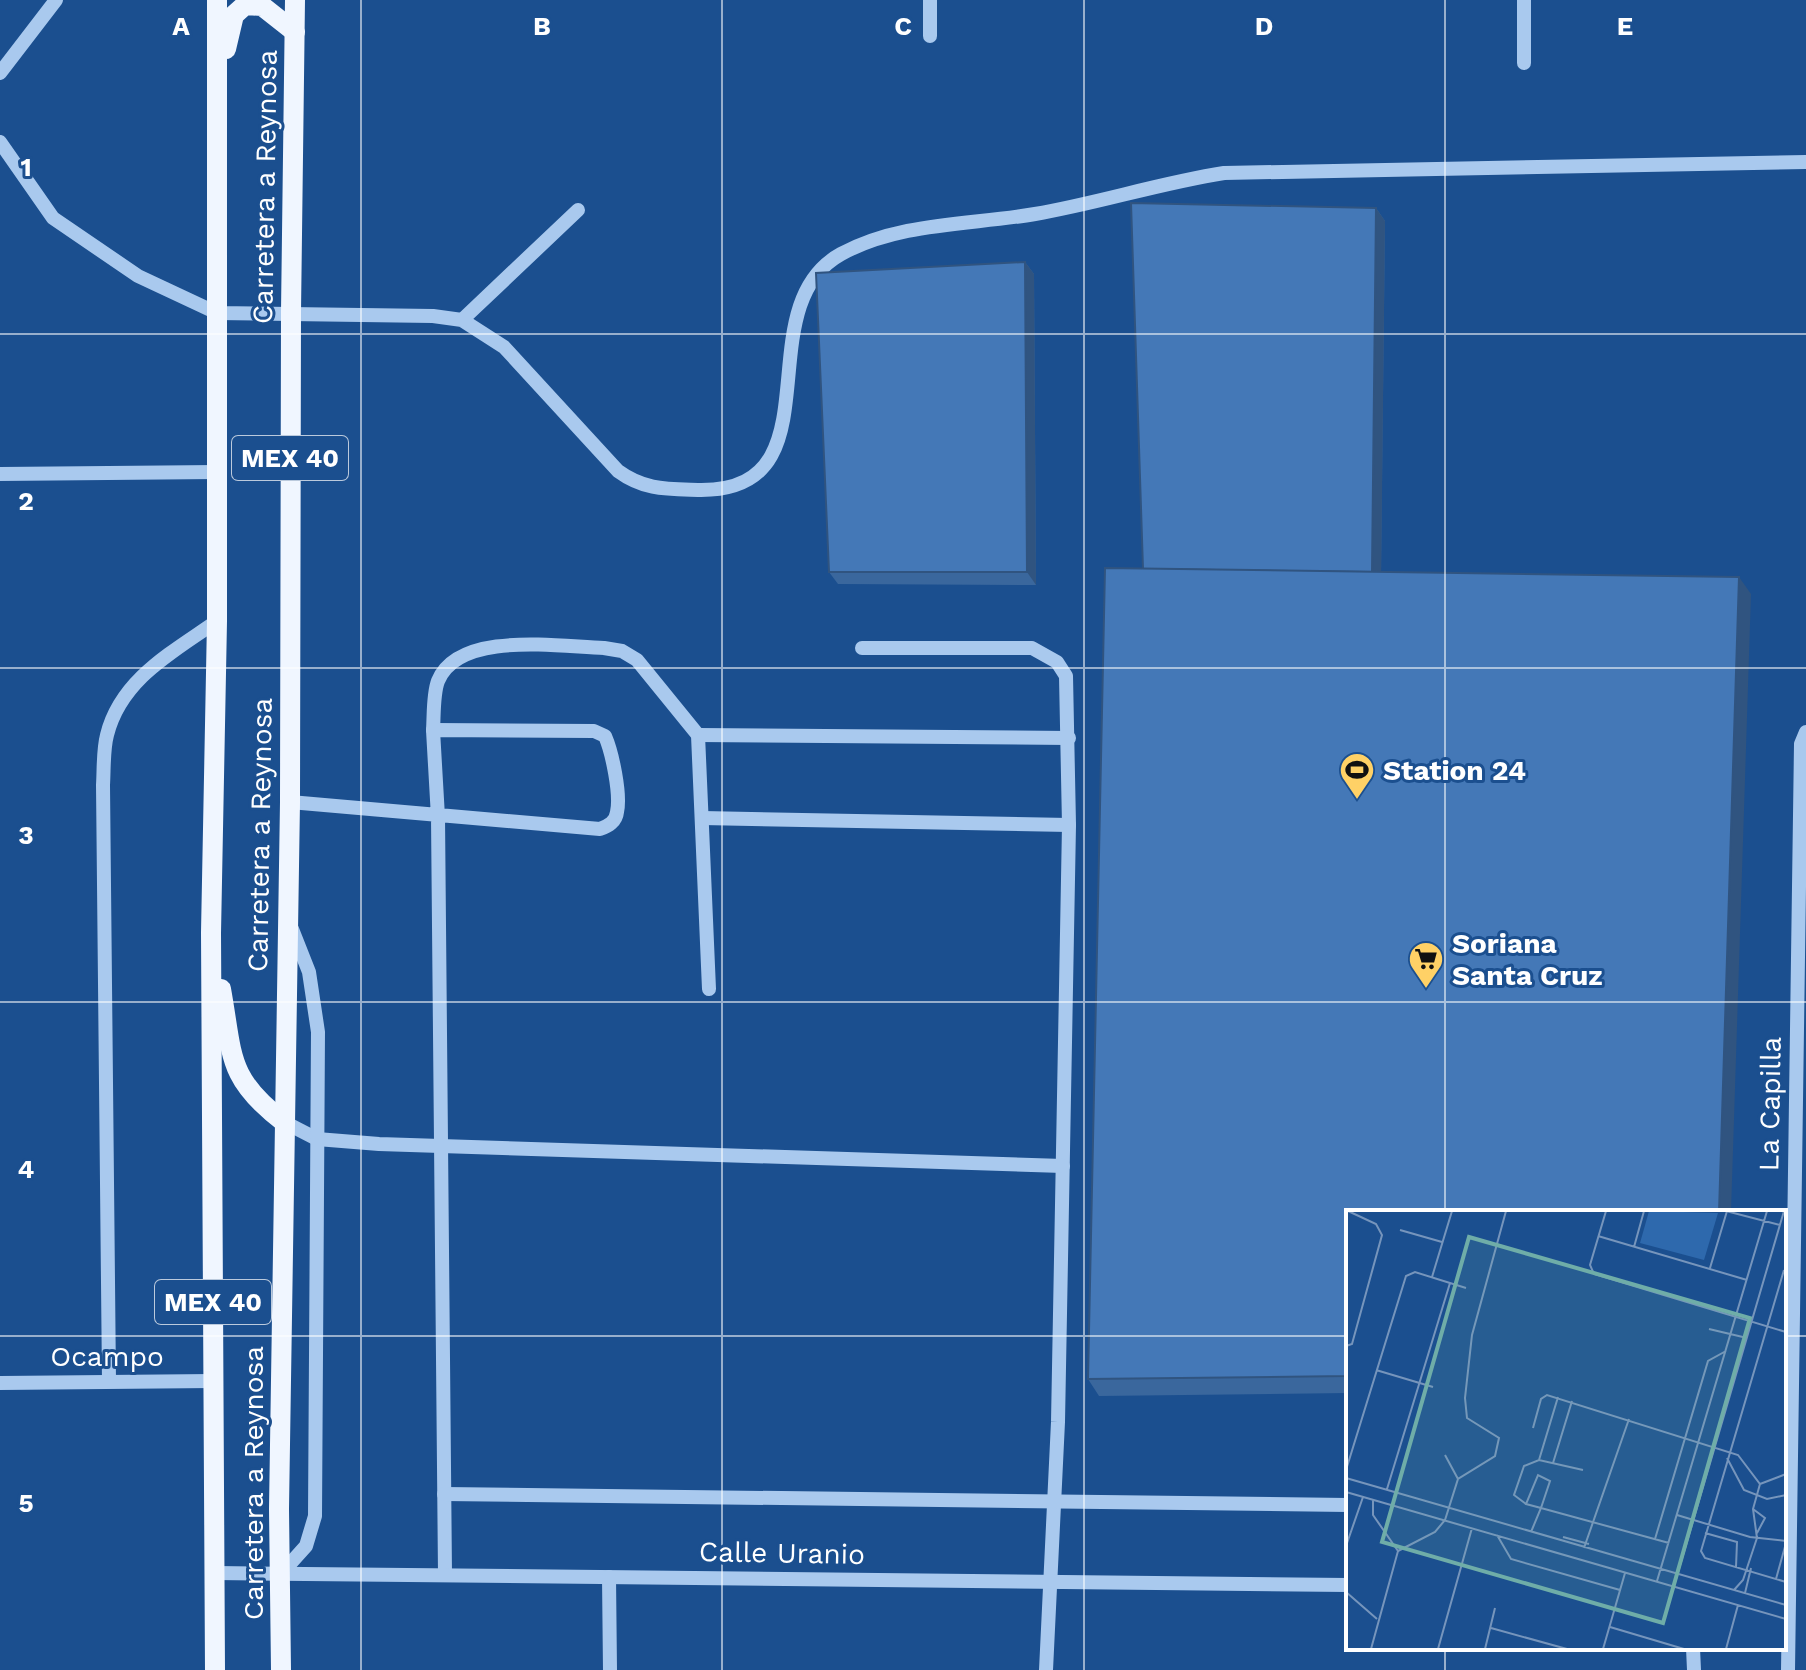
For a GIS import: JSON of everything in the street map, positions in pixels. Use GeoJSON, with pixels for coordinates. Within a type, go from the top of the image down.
{"type":"FeatureCollection","features":[{"type":"Feature","properties":{"kind":"main road","name":"Carretera a Reynosa"},"geometry":{"type":"LineString","coordinates":[[215,1670],[211,933],[217,621],[217,0]]}},
{"type":"Feature","properties":{"kind":"main road","name":"Carretera a Reynosa"},"geometry":{"type":"LineString","coordinates":[[281,1670],[279,1576],[290,802],[295,0]]}},
{"type":"Feature","properties":{"kind":"main road"},"geometry":{"type":"LineString","coordinates":[[218,88],[234,15],[239,9],[253,4],[262,6],[295,32]]}},
{"type":"Feature","properties":{"kind":"main road"},"geometry":{"type":"LineString","coordinates":[[211,933],[235,1065],[248,1092],[284,1122]]}},
{"type":"Feature","properties":{"kind":"street"},"geometry":{"type":"LineString","coordinates":[[0,73],[56,0]]}},
{"type":"Feature","properties":{"kind":"street"},"geometry":{"type":"LineString","coordinates":[[930,0],[930,36]]}},
{"type":"Feature","properties":{"kind":"street"},"geometry":{"type":"LineString","coordinates":[[1524,0],[1524,63]]}},
{"type":"Feature","properties":{"kind":"street"},"geometry":{"type":"LineString","coordinates":[[0,142],[53,218],[138,276],[217,313],[433,316],[462,320],[504,347],[608,461],[635,483],[651,489],[708,490],[754,478],[769,462],[781,438],[794,320],[803,295],[816,275],[839,255],[873,241],[919,229],[1102,202],[1170,183],[1224,173],[1806,162]]}},
{"type":"Feature","properties":{"kind":"street"},"geometry":{"type":"LineString","coordinates":[[462,320],[578,210]]}},
{"type":"Feature","properties":{"kind":"street"},"geometry":{"type":"LineString","coordinates":[[0,474],[216,472]]}},
{"type":"Feature","properties":{"kind":"street"},"geometry":{"type":"LineString","coordinates":[[109,1381],[103,785],[107,736],[118,707],[144,672],[217,621]]}},
{"type":"Feature","properties":{"kind":"street"},"geometry":{"type":"LineString","coordinates":[[445,1575],[438,817],[433,730],[438,681],[452,662],[467,652],[487,646],[622,651],[637,660],[698,735],[709,989]]}},
{"type":"Feature","properties":{"kind":"street"},"geometry":{"type":"LineString","coordinates":[[862,648],[1032,648],[1057,662],[1066,676],[1069,825],[1063,1166],[1056,1501],[1046,1670]]}},
{"type":"Feature","properties":{"kind":"street"},"geometry":{"type":"LineString","coordinates":[[290,802],[600,829],[611,825],[617,813],[611,751],[605,736],[594,731],[433,730]]}},
{"type":"Feature","properties":{"kind":"street","name":"La Capilla"},"geometry":{"type":"LineString","coordinates":[[1788,1670],[1801,744],[1806,732]]}},
{"type":"Feature","properties":{"kind":"street"},"geometry":{"type":"LineString","coordinates":[[698,735],[1069,738]]}},
{"type":"Feature","properties":{"kind":"street"},"geometry":{"type":"LineString","coordinates":[[702,818],[1069,825]]}},
{"type":"Feature","properties":{"kind":"street"},"geometry":{"type":"LineString","coordinates":[[279,1576],[306,1546],[315,1516],[315,1001],[309,972],[287,917]]}},
{"type":"Feature","properties":{"kind":"street"},"geometry":{"type":"LineString","coordinates":[[284,1122],[317,1139],[1063,1166]]}},
{"type":"Feature","properties":{"kind":"street","name":"Ocampo"},"geometry":{"type":"LineString","coordinates":[[0,1383],[213,1381]]}},
{"type":"Feature","properties":{"kind":"street"},"geometry":{"type":"LineString","coordinates":[[444,1494],[1346,1505]]}},
{"type":"Feature","properties":{"kind":"street","name":"Calle Uranio"},"geometry":{"type":"LineString","coordinates":[[216,1573],[1346,1585]]}},
{"type":"Feature","properties":{"kind":"street"},"geometry":{"type":"LineString","coordinates":[[609,1577],[610,1670]]}},
{"type":"Feature","properties":{"kind":"street"},"geometry":{"type":"LineString","coordinates":[[1787,1590],[1806,1590]]}},
{"type":"Feature","properties":{"kind":"street"},"geometry":{"type":"LineString","coordinates":[[1693,1650],[1694,1670]]}},
{"type":"Feature","properties":{"kind":"building"},"geometry":{"type":"Polygon","coordinates":[[[1131,203],[1376,208],[1372,572],[1143,569],[1131,203]]]}},
{"type":"Feature","properties":{"kind":"building"},"geometry":{"type":"Polygon","coordinates":[[[1025,262],[1027,572],[829,572],[816,273],[1025,262]]]}},
{"type":"Feature","properties":{"kind":"building"},"geometry":{"type":"Polygon","coordinates":[[[1105,568],[1739,577],[1719,1210],[1346,1210],[1346,1376],[1088,1379],[1105,568]]]}},
{"type":"Feature","properties":{"kind":"place","name":"Station 24"},"geometry":{"type":"Point","coordinates":[1357,801]}},
{"type":"Feature","properties":{"kind":"place","name":"Soriana Santa Cruz"},"geometry":{"type":"Point","coordinates":[1426,990]}}]}
